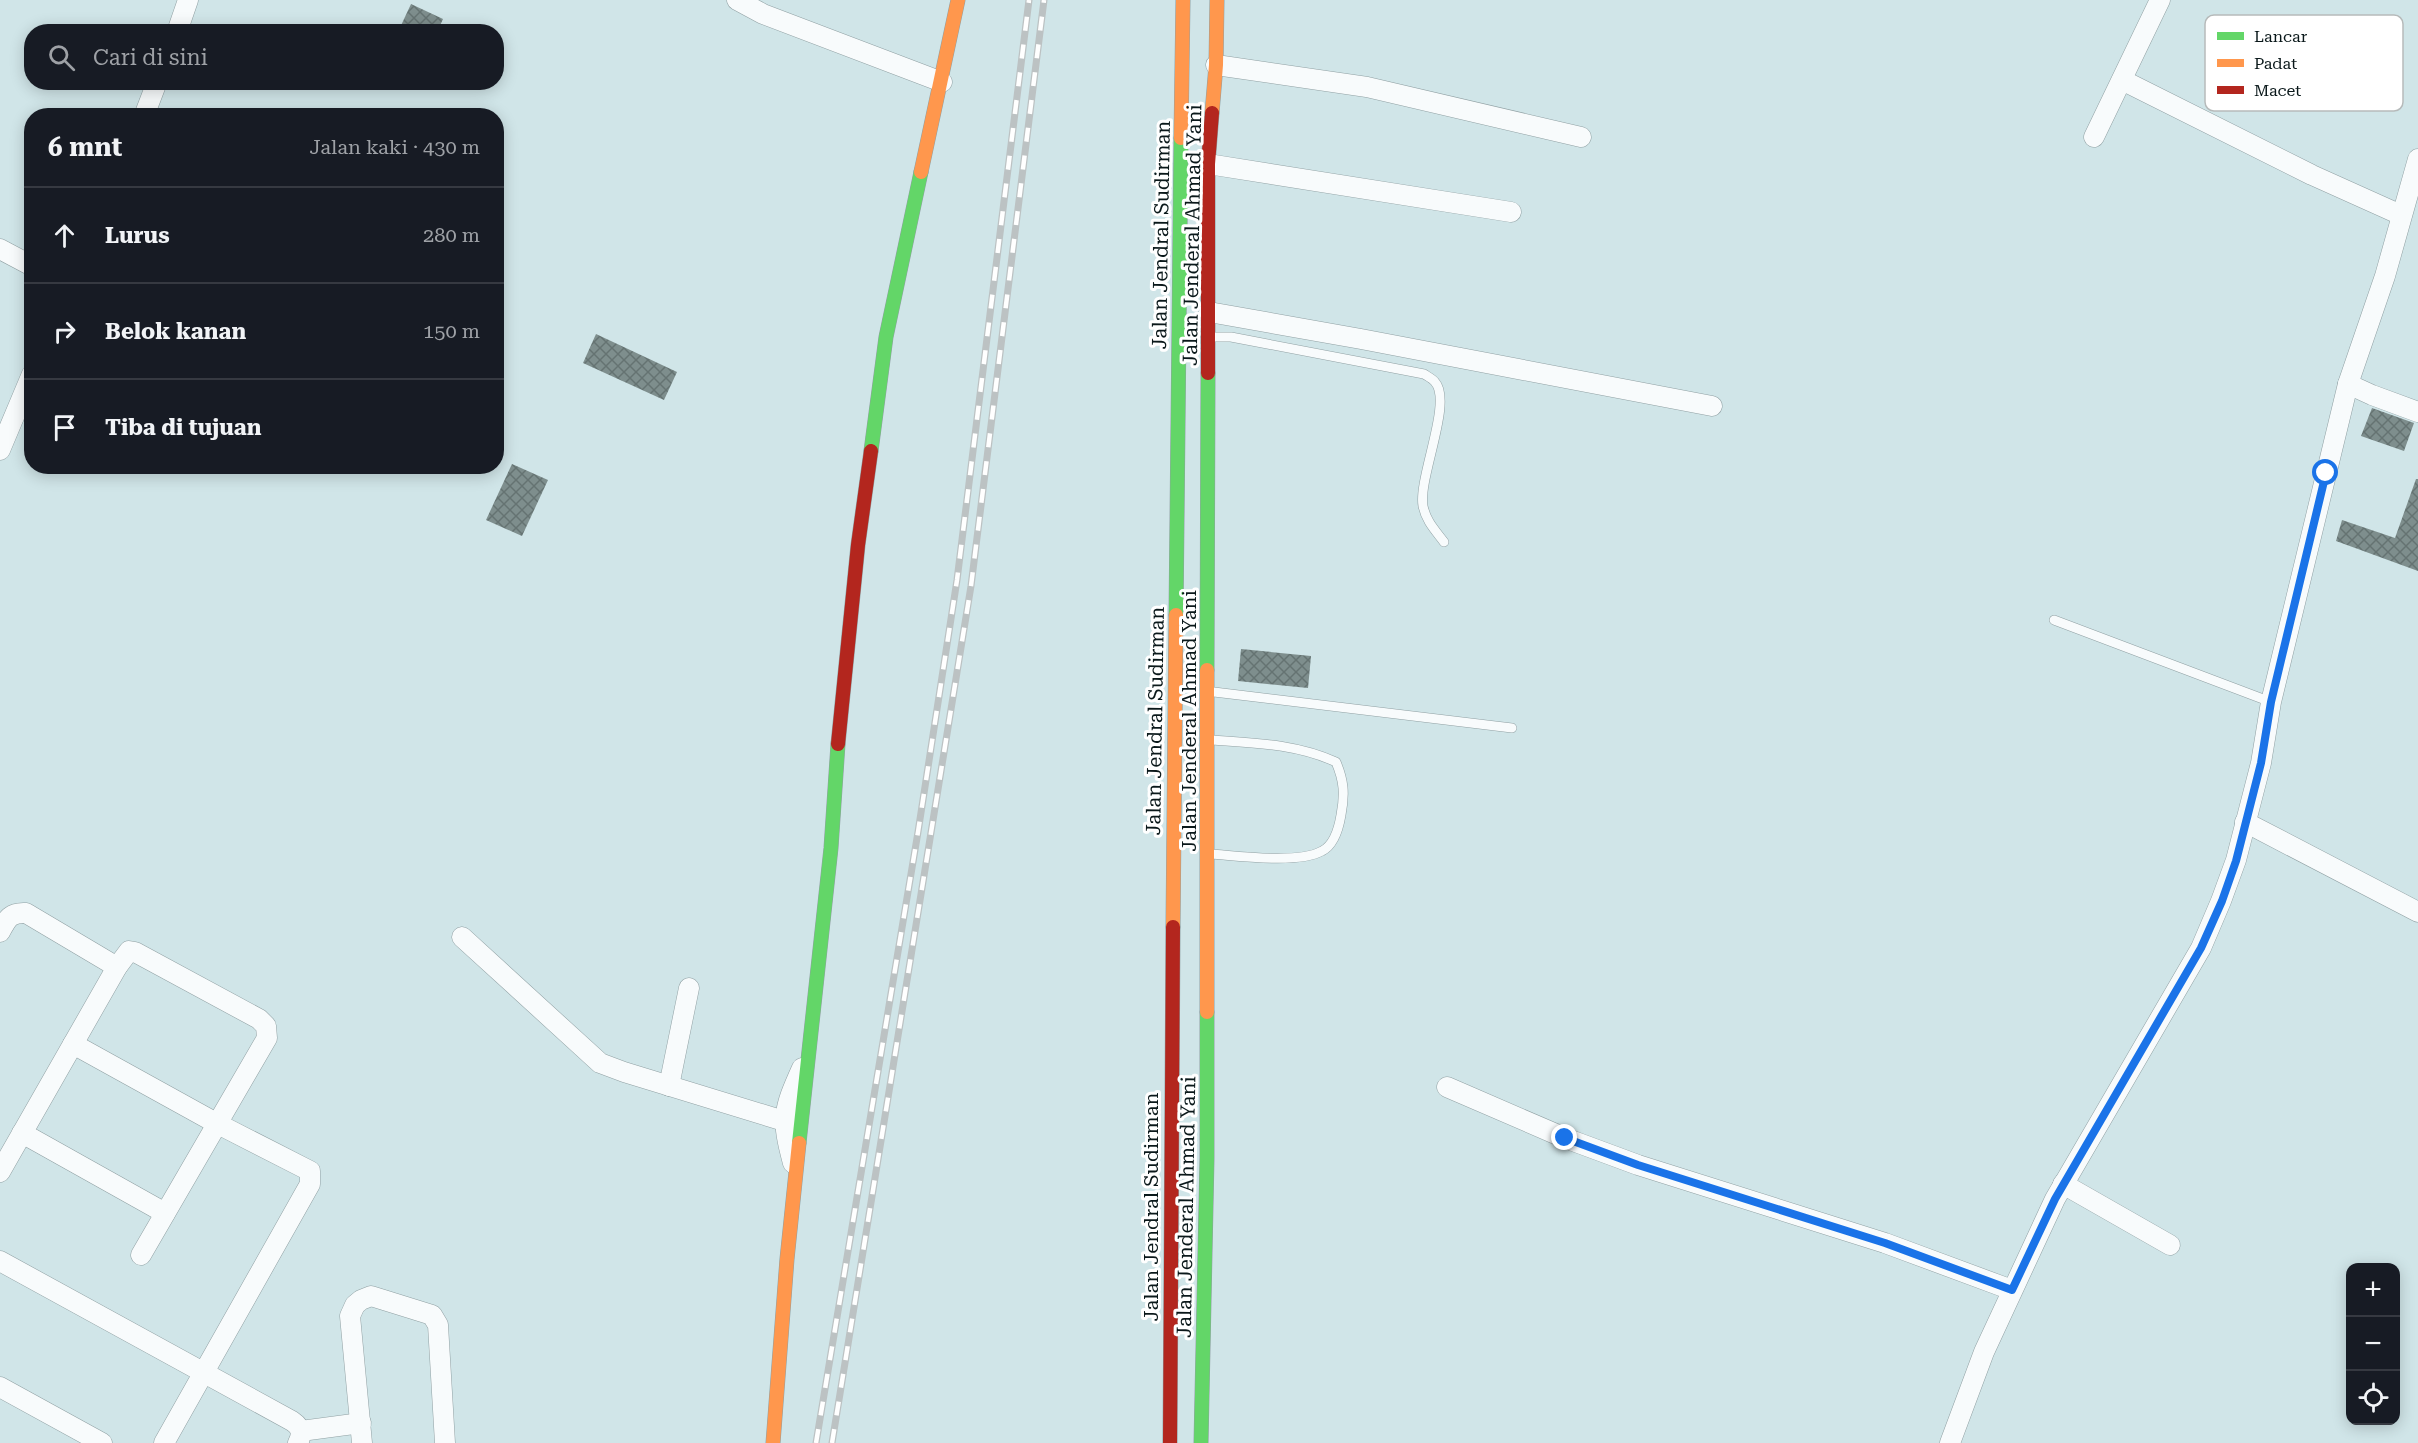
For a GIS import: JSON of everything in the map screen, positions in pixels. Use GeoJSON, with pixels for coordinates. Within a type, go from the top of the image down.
{"type":"FeatureCollection","features":[{"type":"Feature","properties":{"kind":"main road"},"geometry":{"type":"LineString","coordinates":[[773,1443],[781,1324],[818,950],[831,848],[839,735],[858,545],[884,349],[958,0]]}},
{"type":"Feature","properties":{"kind":"main road","name":"Jalan Jendral Sudirman"},"geometry":{"type":"LineString","coordinates":[[1170,1443],[1180,737],[1183,0]]}},
{"type":"Feature","properties":{"kind":"main road","name":"Jalan Jenderal Ahmad Yani"},"geometry":{"type":"LineString","coordinates":[[1201,1443],[1207,1158],[1203,739],[1209,691],[1208,164],[1216,65],[1216,0]]}},
{"type":"Feature","properties":{"kind":"street"},"geometry":{"type":"LineString","coordinates":[[180,24],[188,0]]}},
{"type":"Feature","properties":{"kind":"street"},"geometry":{"type":"LineString","coordinates":[[737,0],[763,14],[942,82]]}},
{"type":"Feature","properties":{"kind":"street"},"geometry":{"type":"LineString","coordinates":[[2094,137],[2160,0]]}},
{"type":"Feature","properties":{"kind":"street"},"geometry":{"type":"LineString","coordinates":[[1216,65],[1367,87],[1581,137]]}},
{"type":"Feature","properties":{"kind":"street"},"geometry":{"type":"LineString","coordinates":[[2122,80],[2312,175],[2401,215]]}},
{"type":"Feature","properties":{"kind":"street"},"geometry":{"type":"LineString","coordinates":[[147,108],[154,90]]}},
{"type":"Feature","properties":{"kind":"street"},"geometry":{"type":"LineString","coordinates":[[1950,1443],[1984,1352],[2063,1184],[2201,948],[2222,901],[2236,861],[2261,763],[2271,702],[2348,384],[2385,276],[2418,159]]}},
{"type":"Feature","properties":{"kind":"street"},"geometry":{"type":"LineString","coordinates":[[1208,164],[1511,212]]}},
{"type":"Feature","properties":{"kind":"street"},"geometry":{"type":"LineString","coordinates":[[0,249],[24,262]]}},
{"type":"Feature","properties":{"kind":"street"},"geometry":{"type":"LineString","coordinates":[[1209,312],[1712,406]]}},
{"type":"Feature","properties":{"kind":"street"},"geometry":{"type":"LineString","coordinates":[[2348,384],[2418,412]]}},
{"type":"Feature","properties":{"kind":"street"},"geometry":{"type":"LineString","coordinates":[[0,449],[24,393]]}},
{"type":"Feature","properties":{"kind":"street"},"geometry":{"type":"LineString","coordinates":[[2245,822],[2418,912]]}},
{"type":"Feature","properties":{"kind":"street"},"geometry":{"type":"LineString","coordinates":[[0,932],[9,916],[17,912],[26,913],[117,967]]}},
{"type":"Feature","properties":{"kind":"street"},"geometry":{"type":"LineString","coordinates":[[462,937],[593,1059],[624,1072],[784,1122]]}},
{"type":"Feature","properties":{"kind":"street"},"geometry":{"type":"LineString","coordinates":[[0,1172],[124,955],[129,951],[135,952],[259,1019],[266,1026],[267,1038],[141,1255]]}},
{"type":"Feature","properties":{"kind":"street"},"geometry":{"type":"LineString","coordinates":[[669,1086],[689,988]]}},
{"type":"Feature","properties":{"kind":"street"},"geometry":{"type":"LineString","coordinates":[[73,1044],[216,1123],[310,1171],[312,1177],[164,1443]]}},
{"type":"Feature","properties":{"kind":"street"},"geometry":{"type":"LineString","coordinates":[[796,1175],[784,1122],[785,1108],[809,1052]]}},
{"type":"Feature","properties":{"kind":"street"},"geometry":{"type":"LineString","coordinates":[[1447,1088],[1565,1138],[1630,1162],[1885,1243],[2012,1290]]}},
{"type":"Feature","properties":{"kind":"street"},"geometry":{"type":"LineString","coordinates":[[22,1133],[165,1213]]}},
{"type":"Feature","properties":{"kind":"street"},"geometry":{"type":"LineString","coordinates":[[2063,1184],[2169,1245]]}},
{"type":"Feature","properties":{"kind":"street"},"geometry":{"type":"LineString","coordinates":[[0,1261],[292,1421],[298,1425],[299,1437],[361,1423]]}},
{"type":"Feature","properties":{"kind":"street"},"geometry":{"type":"LineString","coordinates":[[362,1443],[350,1316],[355,1305],[371,1296],[432,1315],[438,1324],[445,1443]]}},
{"type":"Feature","properties":{"kind":"street"},"geometry":{"type":"LineString","coordinates":[[0,1387],[102,1443]]}},
{"type":"Feature","properties":{"kind":"lane"},"geometry":{"type":"LineString","coordinates":[[1209,337],[1231,338],[1424,374],[1436,383],[1440,396],[1438,414],[1423,488],[1422,504],[1427,520],[1444,542]]}},
{"type":"Feature","properties":{"kind":"lane"},"geometry":{"type":"LineString","coordinates":[[2054,620],[2271,702]]}},
{"type":"Feature","properties":{"kind":"lane"},"geometry":{"type":"LineString","coordinates":[[1209,691],[1512,728]]}},
{"type":"Feature","properties":{"kind":"lane"},"geometry":{"type":"LineString","coordinates":[[1203,739],[1272,744],[1314,752],[1336,762],[1344,780],[1338,830],[1324,851],[1300,857],[1204,853]]}},
{"type":"Feature","properties":{"kind":"building"},"geometry":{"type":"Polygon","coordinates":[[[411,4],[443,19],[441,24],[402,24],[411,4]]]}},
{"type":"Feature","properties":{"kind":"building"},"geometry":{"type":"Polygon","coordinates":[[[596,334],[677,372],[664,400],[583,363],[596,334]]]}},
{"type":"Feature","properties":{"kind":"building"},"geometry":{"type":"Polygon","coordinates":[[[2372,408],[2414,423],[2404,451],[2361,436],[2372,408]]]}},
{"type":"Feature","properties":{"kind":"building"},"geometry":{"type":"Polygon","coordinates":[[[512,464],[548,480],[522,536],[486,520],[512,464]]]}},
{"type":"Feature","properties":{"kind":"building"},"geometry":{"type":"Polygon","coordinates":[[[2416,479],[2418,479],[2418,571],[2336,541],[2342,520],[2395,538],[2416,479]]]}},
{"type":"Feature","properties":{"kind":"building"},"geometry":{"type":"Polygon","coordinates":[[[1241,649],[1311,656],[1308,688],[1238,681],[1241,649]]]}},
{"type":"Feature","properties":{"kind":"railway"},"geometry":{"type":"LineString","coordinates":[[816,1443],[918,832],[957,580],[1029,0]]}},
{"type":"Feature","properties":{"kind":"railway"},"geometry":{"type":"LineString","coordinates":[[832,1443],[971,586],[1044,0]]}},
{"type":"Feature","properties":{"kind":"traffic: fast"},"geometry":{"type":"LineString","coordinates":[[1176,615],[1181,138]]}},
{"type":"Feature","properties":{"kind":"traffic: fast"},"geometry":{"type":"LineString","coordinates":[[871,451],[886,337],[921,172]]}},
{"type":"Feature","properties":{"kind":"traffic: fast"},"geometry":{"type":"LineString","coordinates":[[1207,670],[1208,373]]}},
{"type":"Feature","properties":{"kind":"traffic: fast"},"geometry":{"type":"LineString","coordinates":[[799,1143],[831,848],[838,744]]}},
{"type":"Feature","properties":{"kind":"traffic: fast"},"geometry":{"type":"LineString","coordinates":[[1201,1443],[1207,1158],[1207,1012]]}},
{"type":"Feature","properties":{"kind":"traffic: slow"},"geometry":{"type":"LineString","coordinates":[[921,172],[958,0]]}},
{"type":"Feature","properties":{"kind":"traffic: slow"},"geometry":{"type":"LineString","coordinates":[[1181,138],[1183,0]]}},
{"type":"Feature","properties":{"kind":"traffic: slow"},"geometry":{"type":"LineString","coordinates":[[1212,113],[1216,65],[1217,0]]}},
{"type":"Feature","properties":{"kind":"traffic: slow"},"geometry":{"type":"LineString","coordinates":[[1173,927],[1176,615]]}},
{"type":"Feature","properties":{"kind":"traffic: slow"},"geometry":{"type":"LineString","coordinates":[[1207,670],[1207,1012]]}},
{"type":"Feature","properties":{"kind":"traffic: slow"},"geometry":{"type":"LineString","coordinates":[[773,1443],[787,1259],[799,1143]]}},
{"type":"Feature","properties":{"kind":"traffic: jam"},"geometry":{"type":"LineString","coordinates":[[1208,373],[1208,164],[1212,113]]}},
{"type":"Feature","properties":{"kind":"traffic: jam"},"geometry":{"type":"LineString","coordinates":[[838,744],[858,545],[871,451]]}},
{"type":"Feature","properties":{"kind":"traffic: jam"},"geometry":{"type":"LineString","coordinates":[[1170,1443],[1173,927]]}},
{"type":"Feature","properties":{"kind":"route"},"geometry":{"type":"LineString","coordinates":[[1565,1138],[1638,1165],[1885,1243],[2012,1290],[2055,1199],[2201,948],[2222,901],[2236,861],[2261,763],[2271,702],[2326,473]]}}]}
